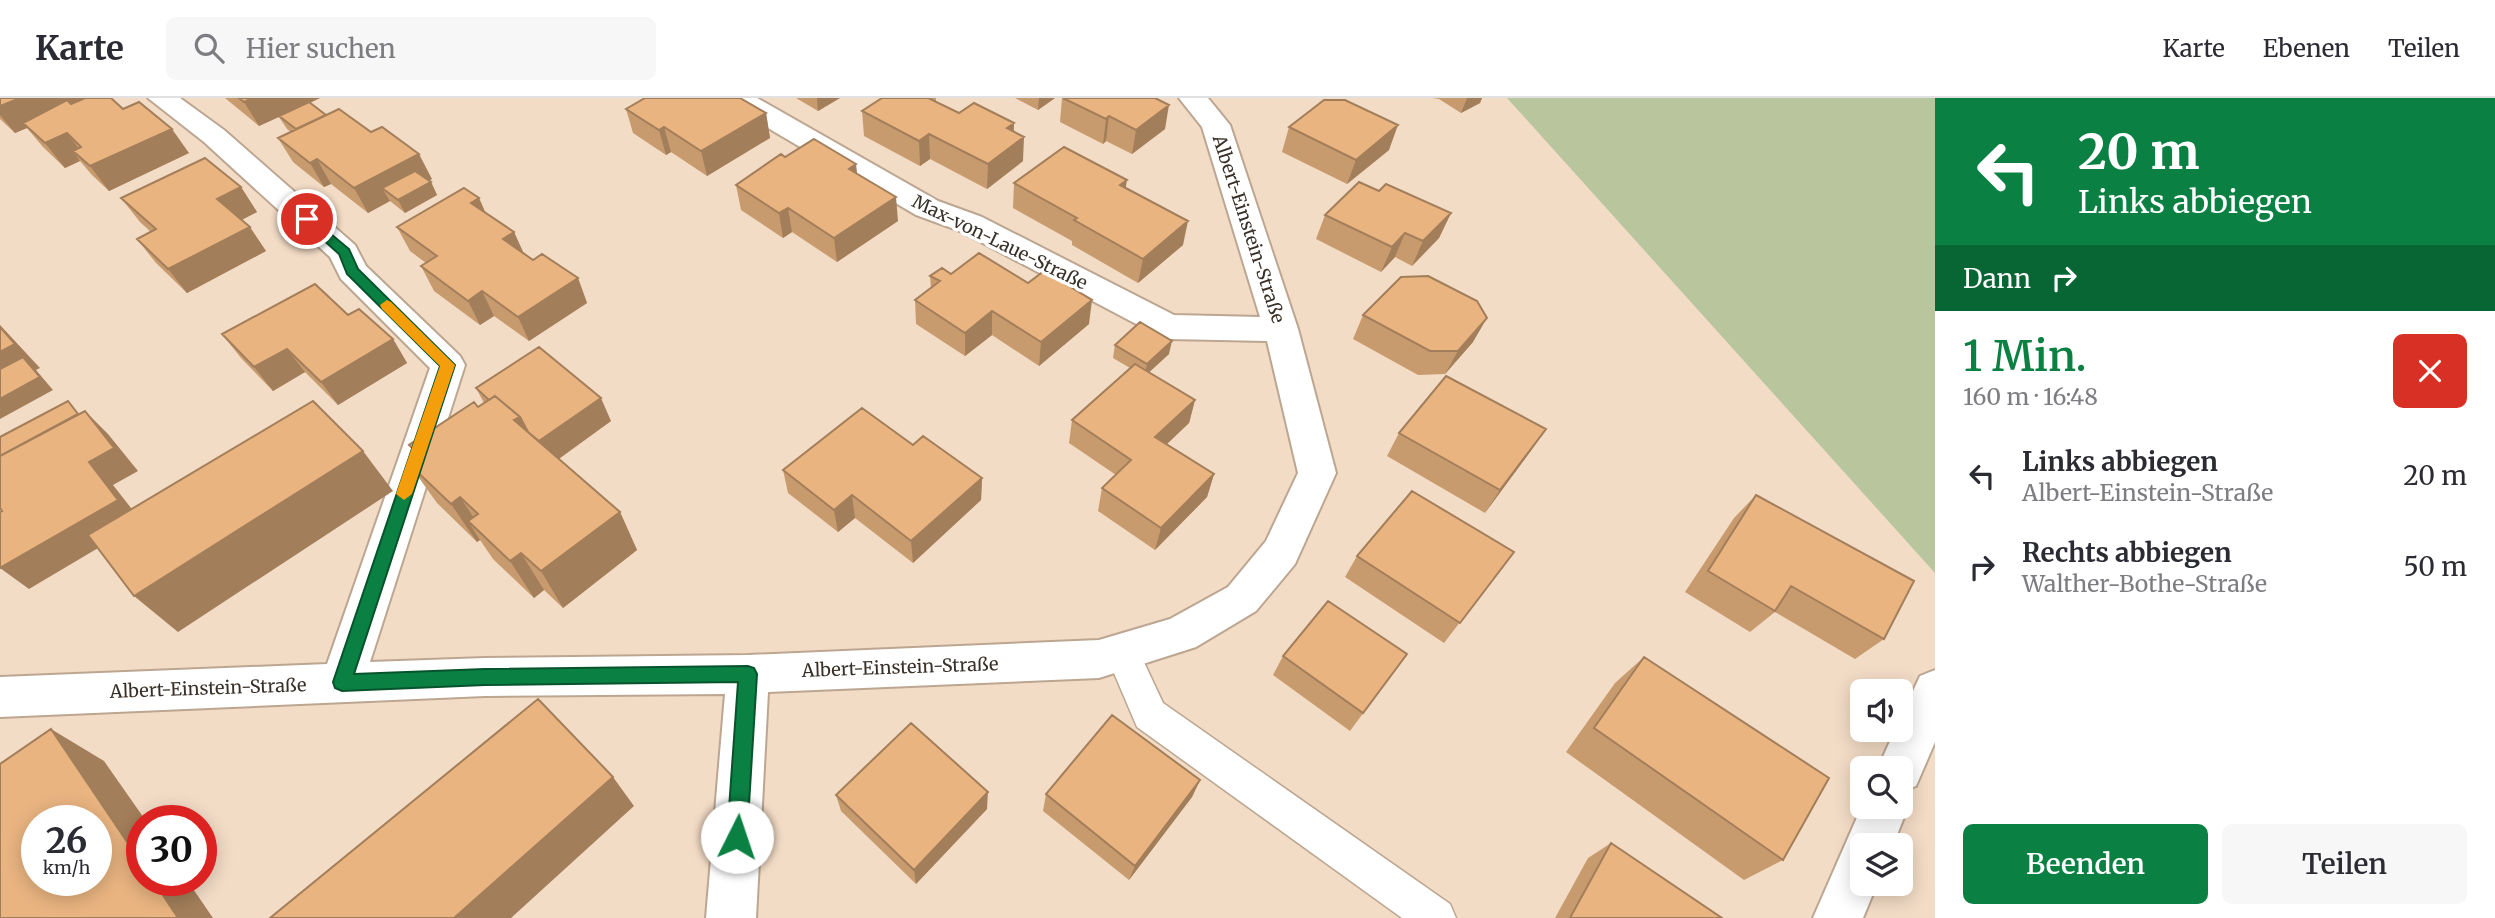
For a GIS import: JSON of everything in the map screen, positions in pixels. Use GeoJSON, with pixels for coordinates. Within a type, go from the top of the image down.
{"type":"FeatureCollection","features":[{"type":"Feature","properties":{"kind":"street"},"geometry":{"type":"LineString","coordinates":[[162,98],[214,136],[344,252],[352,271],[448,365],[342,682]]}},
{"type":"Feature","properties":{"kind":"street","name":"Max-von-Laue-Straße"},"geometry":{"type":"LineString","coordinates":[[737,98],[927,208],[971,225],[1169,327],[1281,328]]}},
{"type":"Feature","properties":{"kind":"street","name":"Albert-Einstein-Straße"},"geometry":{"type":"LineString","coordinates":[[0,696],[485,677],[748,674],[1098,659],[1181,634],[1242,599],[1281,552],[1317,474],[1281,328],[1216,125],[1193,98]]}},
{"type":"Feature","properties":{"kind":"street"},"geometry":{"type":"LineString","coordinates":[[731,918],[748,674]]}},
{"type":"Feature","properties":{"kind":"street"},"geometry":{"type":"LineString","coordinates":[[1906,756],[1935,690]]}},
{"type":"Feature","properties":{"kind":"street"},"geometry":{"type":"LineString","coordinates":[[1838,918],[1850,890]]}},
{"type":"Feature","properties":{"kind":"lane"},"geometry":{"type":"LineString","coordinates":[[1122,652],[1150,715],[1436,918]]}},
{"type":"Feature","properties":{"kind":"green space"},"geometry":{"type":"Polygon","coordinates":[[[1507,98],[1935,98],[1935,573],[1507,98]]]}},
{"type":"Feature","properties":{"kind":"building"},"geometry":{"type":"Polygon","coordinates":[[[0,98],[20,98],[0,106],[0,98]]]}},
{"type":"Feature","properties":{"kind":"building"},"geometry":{"type":"Polygon","coordinates":[[[85,98],[111,98],[123,109],[139,102],[172,129],[90,166],[73,151],[81,147],[67,133],[45,143],[23,123],[67,100],[71,104],[85,98]]]}},
{"type":"Feature","properties":{"kind":"building"},"geometry":{"type":"Polygon","coordinates":[[[645,98],[740,98],[766,113],[701,151],[664,127],[659,130],[626,109],[645,98]]]}},
{"type":"Feature","properties":{"kind":"building"},"geometry":{"type":"Polygon","coordinates":[[[882,98],[931,98],[959,113],[974,103],[1014,123],[1007,128],[1024,137],[988,164],[929,134],[919,141],[862,111],[882,98]]]}},
{"type":"Feature","properties":{"kind":"building"},"geometry":{"type":"Polygon","coordinates":[[[1063,98],[1155,98],[1169,105],[1136,130],[1063,98]]]}},
{"type":"Feature","properties":{"kind":"building"},"geometry":{"type":"Polygon","coordinates":[[[1324,100],[1345,100],[1398,125],[1356,160],[1289,127],[1324,100]]]}},
{"type":"Feature","properties":{"kind":"building"},"geometry":{"type":"Polygon","coordinates":[[[309,102],[326,115],[296,129],[279,116],[309,102]]]}},
{"type":"Feature","properties":{"kind":"building"},"geometry":{"type":"Polygon","coordinates":[[[339,109],[371,132],[382,127],[419,154],[354,188],[317,159],[310,163],[278,138],[339,109]]]}},
{"type":"Feature","properties":{"kind":"building"},"geometry":{"type":"Polygon","coordinates":[[[814,139],[856,164],[849,169],[896,197],[834,238],[788,208],[779,213],[736,185],[781,154],[785,157],[814,139]]]}},
{"type":"Feature","properties":{"kind":"building"},"geometry":{"type":"Polygon","coordinates":[[[1064,147],[1127,180],[1120,185],[1188,221],[1143,259],[1014,183],[1064,147]]]}},
{"type":"Feature","properties":{"kind":"building"},"geometry":{"type":"Polygon","coordinates":[[[205,158],[241,187],[217,199],[250,227],[168,269],[137,239],[156,229],[121,198],[205,158]]]}},
{"type":"Feature","properties":{"kind":"building"},"geometry":{"type":"Polygon","coordinates":[[[415,171],[431,182],[398,200],[382,188],[415,171]]]}},
{"type":"Feature","properties":{"kind":"building"},"geometry":{"type":"Polygon","coordinates":[[[1359,182],[1379,191],[1386,184],[1451,213],[1423,241],[1405,233],[1392,247],[1325,215],[1359,182]]]}},
{"type":"Feature","properties":{"kind":"building"},"geometry":{"type":"Polygon","coordinates":[[[464,188],[479,198],[471,203],[514,232],[503,239],[533,260],[542,254],[578,278],[518,317],[482,291],[468,301],[421,266],[437,256],[397,227],[464,188]]]}},
{"type":"Feature","properties":{"kind":"building"},"geometry":{"type":"Polygon","coordinates":[[[979,253],[1028,283],[1044,271],[1092,300],[1041,342],[992,311],[965,333],[915,300],[940,281],[930,276],[942,268],[951,274],[979,253]]]}},
{"type":"Feature","properties":{"kind":"building"},"geometry":{"type":"Polygon","coordinates":[[[1428,276],[1477,301],[1487,318],[1458,351],[1430,351],[1363,315],[1401,277],[1428,276]]]}},
{"type":"Feature","properties":{"kind":"building"},"geometry":{"type":"Polygon","coordinates":[[[315,284],[348,315],[359,309],[393,339],[321,382],[287,349],[254,367],[222,334],[315,284]]]}},
{"type":"Feature","properties":{"kind":"building"},"geometry":{"type":"Polygon","coordinates":[[[1140,322],[1172,341],[1147,364],[1115,345],[1140,322]]]}},
{"type":"Feature","properties":{"kind":"building"},"geometry":{"type":"Polygon","coordinates":[[[0,327],[15,344],[0,352],[0,327]]]}},
{"type":"Feature","properties":{"kind":"building"},"geometry":{"type":"Polygon","coordinates":[[[539,347],[601,398],[539,441],[528,432],[520,417],[495,396],[489,400],[476,388],[539,347]]]}},
{"type":"Feature","properties":{"kind":"building"},"geometry":{"type":"Polygon","coordinates":[[[23,357],[40,377],[0,399],[0,369],[23,357]]]}},
{"type":"Feature","properties":{"kind":"building"},"geometry":{"type":"Polygon","coordinates":[[[1135,364],[1195,400],[1155,437],[1214,474],[1161,528],[1102,488],[1131,460],[1072,420],[1135,364]]]}},
{"type":"Feature","properties":{"kind":"building"},"geometry":{"type":"Polygon","coordinates":[[[1446,376],[1546,429],[1500,490],[1399,433],[1446,376]]]}},
{"type":"Feature","properties":{"kind":"building"},"geometry":{"type":"Polygon","coordinates":[[[495,396],[520,417],[514,420],[620,512],[541,571],[521,553],[510,561],[468,521],[478,514],[460,497],[451,504],[409,464],[421,456],[409,445],[474,402],[478,407],[495,396]]]}},
{"type":"Feature","properties":{"kind":"building"},"geometry":{"type":"Polygon","coordinates":[[[68,401],[78,414],[0,456],[0,437],[68,401]]]}},
{"type":"Feature","properties":{"kind":"building"},"geometry":{"type":"Polygon","coordinates":[[[313,401],[363,451],[134,596],[88,535],[313,401]]]}},
{"type":"Feature","properties":{"kind":"building"},"geometry":{"type":"Polygon","coordinates":[[[862,408],[913,445],[923,436],[982,478],[911,541],[852,495],[834,510],[783,470],[862,408]]]}},
{"type":"Feature","properties":{"kind":"building"},"geometry":{"type":"Polygon","coordinates":[[[85,411],[114,448],[89,462],[118,500],[0,568],[0,456],[85,411]]]}},
{"type":"Feature","properties":{"kind":"building"},"geometry":{"type":"Polygon","coordinates":[[[1412,491],[1514,552],[1460,623],[1357,556],[1412,491]]]}},
{"type":"Feature","properties":{"kind":"building"},"geometry":{"type":"Polygon","coordinates":[[[1756,495],[1914,581],[1884,639],[1791,586],[1775,611],[1708,571],[1756,495]]]}},
{"type":"Feature","properties":{"kind":"building"},"geometry":{"type":"Polygon","coordinates":[[[1328,601],[1407,654],[1363,713],[1283,656],[1328,601]]]}},
{"type":"Feature","properties":{"kind":"building"},"geometry":{"type":"Polygon","coordinates":[[[1644,657],[1829,778],[1783,860],[1594,728],[1644,657]]]}},
{"type":"Feature","properties":{"kind":"building"},"geometry":{"type":"Polygon","coordinates":[[[538,699],[613,777],[454,918],[270,918],[538,699]]]}},
{"type":"Feature","properties":{"kind":"building"},"geometry":{"type":"Polygon","coordinates":[[[1112,715],[1200,780],[1135,866],[1046,794],[1112,715]]]}},
{"type":"Feature","properties":{"kind":"building"},"geometry":{"type":"Polygon","coordinates":[[[911,723],[988,792],[914,870],[836,795],[911,723]]]}},
{"type":"Feature","properties":{"kind":"building"},"geometry":{"type":"Polygon","coordinates":[[[51,729],[102,805],[21,805],[21,896],[112,896],[112,819],[126,840],[126,896],[164,896],[178,918],[0,918],[0,764],[51,729]]]}},
{"type":"Feature","properties":{"kind":"building"},"geometry":{"type":"Polygon","coordinates":[[[1611,843],[1722,918],[1570,918],[1611,843]]]}},
{"type":"Feature","properties":{"kind":"slow traffic"},"geometry":{"type":"LineString","coordinates":[[387,305],[448,365],[404,494]]}},
{"type":"Feature","properties":{"kind":"route"},"geometry":{"type":"LineString","coordinates":[[307,219],[344,252],[352,271],[448,365],[342,682],[485,677],[748,674],[737,837]]}}]}
